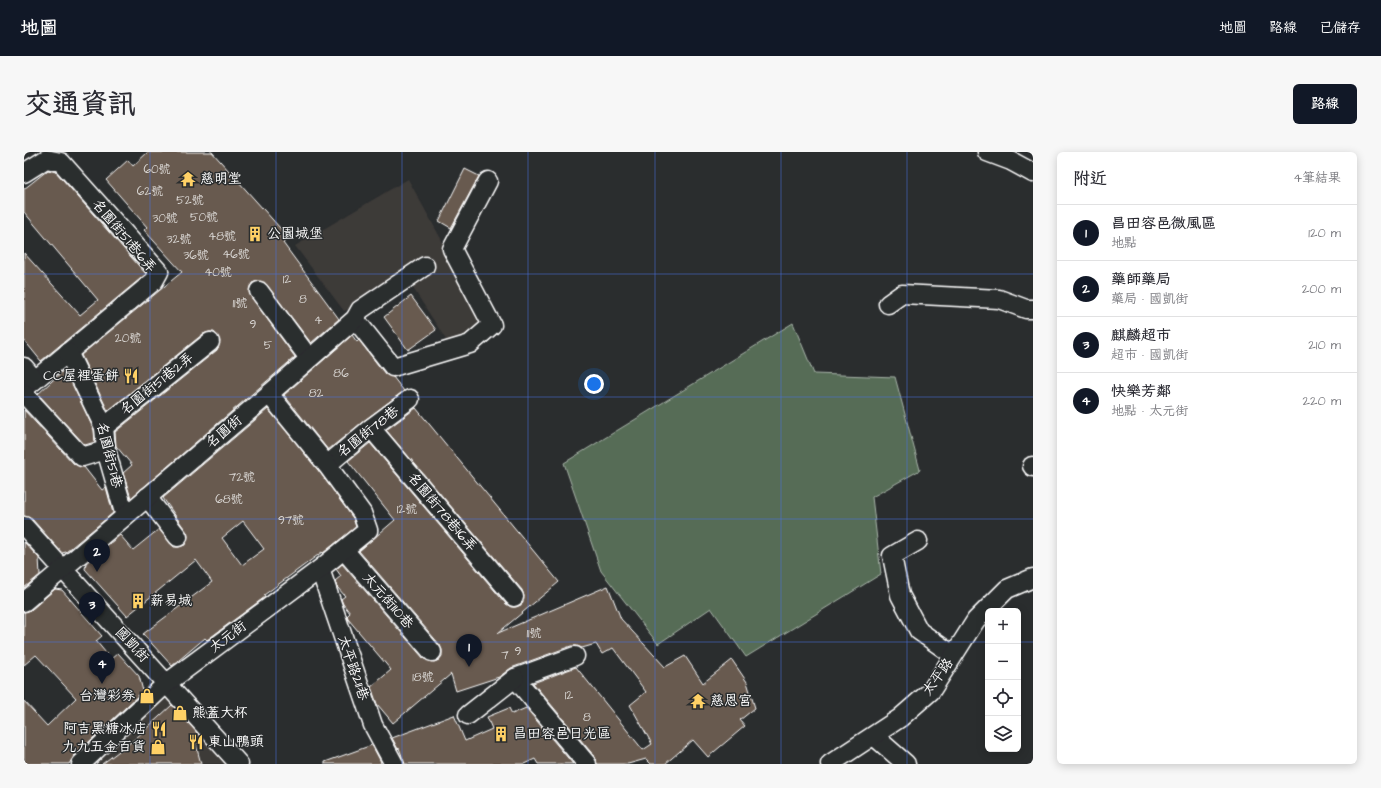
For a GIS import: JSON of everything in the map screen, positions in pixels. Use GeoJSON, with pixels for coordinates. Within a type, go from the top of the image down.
{"type":"FeatureCollection","features":[{"type":"Feature","properties":{"kind":"street"},"geometry":{"type":"LineString","coordinates":[[987,152],[1011,161],[1033,174]]}},
{"type":"Feature","properties":{"kind":"street","name":"名園街51巷6弄"},"geometry":{"type":"LineString","coordinates":[[24,174],[46,159],[61,162],[159,272],[154,281],[68,352]]}},
{"type":"Feature","properties":{"kind":"street"},"geometry":{"type":"LineString","coordinates":[[355,319],[393,367],[470,344],[492,325],[452,249],[488,181]]}},
{"type":"Feature","properties":{"kind":"street","name":"名園街"},"geometry":{"type":"LineString","coordinates":[[24,602],[269,394],[355,319],[360,310],[425,266]]}},
{"type":"Feature","properties":{"kind":"street"},"geometry":{"type":"LineString","coordinates":[[259,291],[309,358]]}},
{"type":"Feature","properties":{"kind":"street"},"geometry":{"type":"LineString","coordinates":[[888,304],[902,294],[999,299],[1033,309]]}},
{"type":"Feature","properties":{"kind":"street","name":"名園街51巷2弄"},"geometry":{"type":"LineString","coordinates":[[104,427],[210,342]]}},
{"type":"Feature","properties":{"kind":"street"},"geometry":{"type":"LineString","coordinates":[[28,379],[68,352]]}},
{"type":"Feature","properties":{"kind":"street","name":"名園街51巷"},"geometry":{"type":"LineString","coordinates":[[68,352],[104,427],[106,450],[125,516]]}},
{"type":"Feature","properties":{"kind":"street"},"geometry":{"type":"LineString","coordinates":[[24,394],[82,457],[106,450]]}},
{"type":"Feature","properties":{"kind":"street","name":"名園街78巷"},"geometry":{"type":"LineString","coordinates":[[269,394],[327,465],[362,512]]}},
{"type":"Feature","properties":{"kind":"street","name":"名園街78巷"},"geometry":{"type":"LineString","coordinates":[[327,465],[371,428],[410,399]]}},
{"type":"Feature","properties":{"kind":"street","name":"名園街78巷16弄"},"geometry":{"type":"LineString","coordinates":[[371,428],[514,597]]}},
{"type":"Feature","properties":{"kind":"street"},"geometry":{"type":"LineString","coordinates":[[147,497],[178,537]]}},
{"type":"Feature","properties":{"kind":"street","name":"太元街"},"geometry":{"type":"LineString","coordinates":[[81,764],[167,683],[320,569],[368,530],[362,512]]}},
{"type":"Feature","properties":{"kind":"street","name":"國凱街"},"geometry":{"type":"LineString","coordinates":[[24,526],[239,764]]}},
{"type":"Feature","properties":{"kind":"street"},"geometry":{"type":"LineString","coordinates":[[918,541],[892,556],[900,595],[919,631],[953,655]]}},
{"type":"Feature","properties":{"kind":"street","name":"太元街110巷"},"geometry":{"type":"LineString","coordinates":[[344,550],[432,652]]}},
{"type":"Feature","properties":{"kind":"street","name":"太平路211巷"},"geometry":{"type":"LineString","coordinates":[[320,569],[372,725],[394,764]]}},
{"type":"Feature","properties":{"kind":"street","name":"太平路"},"geometry":{"type":"LineString","coordinates":[[830,764],[900,718],[931,691],[976,620],[1007,589],[1033,578]]}},
{"type":"Feature","properties":{"kind":"street"},"geometry":{"type":"LineString","coordinates":[[468,715],[515,678],[575,656]]}},
{"type":"Feature","properties":{"kind":"street"},"geometry":{"type":"LineString","coordinates":[[515,678],[587,764]]}},
{"type":"Feature","properties":{"kind":"street"},"geometry":{"type":"LineString","coordinates":[[874,736],[906,764]]}},
{"type":"Feature","properties":{"kind":"shaded area"},"geometry":{"type":"Polygon","coordinates":[[[408,179],[487,322],[450,346],[411,285],[344,311],[295,246],[408,179]]]}},
{"type":"Feature","properties":{"kind":"shaded area"},"geometry":{"type":"Polygon","coordinates":[[[171,694],[230,764],[93,764],[171,694]]]}},
{"type":"Feature","properties":{"kind":"green space"},"geometry":{"type":"Polygon","coordinates":[[[793,323],[814,374],[895,377],[920,470],[872,497],[881,574],[746,657],[711,608],[658,644],[601,571],[564,463],[793,323]]]}},
{"type":"Feature","properties":{"kind":"building"},"geometry":{"type":"Polygon","coordinates":[[[148,152],[212,152],[289,238],[283,243],[339,319],[311,343],[267,285],[258,281],[252,283],[249,292],[251,297],[295,357],[131,498],[123,473],[132,465],[116,446],[115,432],[217,350],[220,341],[214,332],[203,334],[108,411],[81,355],[182,272],[144,230],[147,227],[106,180],[128,160],[133,166],[148,152]]]}},
{"type":"Feature","properties":{"kind":"building"},"geometry":{"type":"Polygon","coordinates":[[[465,169],[479,176],[451,228],[439,221],[465,169]]]}},
{"type":"Feature","properties":{"kind":"building"},"geometry":{"type":"Polygon","coordinates":[[[48,170],[56,172],[146,274],[41,361],[24,340],[24,253],[80,315],[98,300],[24,212],[24,189],[48,170]]]}},
{"type":"Feature","properties":{"kind":"building"},"geometry":{"type":"Polygon","coordinates":[[[411,296],[436,330],[408,350],[384,317],[411,296]]]}},
{"type":"Feature","properties":{"kind":"building"},"geometry":{"type":"Polygon","coordinates":[[[352,335],[357,342],[359,340],[385,374],[393,377],[404,391],[328,450],[284,395],[352,335]]]}},
{"type":"Feature","properties":{"kind":"building"},"geometry":{"type":"Polygon","coordinates":[[[65,369],[94,430],[95,442],[85,445],[38,394],[65,369]]]}},
{"type":"Feature","properties":{"kind":"building"},"geometry":{"type":"Polygon","coordinates":[[[416,408],[559,582],[498,633],[608,586],[621,619],[665,667],[685,656],[703,683],[732,660],[747,682],[755,708],[740,720],[745,726],[708,757],[693,740],[665,764],[651,764],[646,759],[628,764],[597,764],[595,757],[533,683],[576,667],[643,750],[652,744],[630,705],[646,692],[613,648],[602,654],[596,644],[582,648],[571,646],[511,668],[499,677],[456,691],[451,674],[393,723],[377,704],[371,687],[391,670],[348,619],[347,616],[350,613],[341,599],[345,596],[337,587],[335,581],[341,576],[336,569],[342,564],[424,659],[434,662],[439,660],[442,656],[442,650],[440,645],[359,551],[395,520],[348,461],[370,443],[506,604],[511,607],[521,605],[524,596],[522,590],[386,430],[416,408]]]}},
{"type":"Feature","properties":{"kind":"building"},"geometry":{"type":"Polygon","coordinates":[[[268,409],[319,471],[353,518],[356,527],[323,553],[322,552],[264,595],[265,597],[207,640],[205,638],[172,666],[143,634],[212,582],[196,560],[127,616],[85,569],[86,563],[120,535],[133,550],[159,529],[174,547],[185,545],[188,536],[186,531],[163,498],[268,409]],[[243,521],[222,538],[242,565],[264,549],[243,521]]]}},
{"type":"Feature","properties":{"kind":"building"},"geometry":{"type":"Polygon","coordinates":[[[24,410],[74,464],[84,467],[102,490],[106,487],[113,513],[66,552],[62,553],[32,519],[24,516],[24,410]]]}},
{"type":"Feature","properties":{"kind":"building"},"geometry":{"type":"Polygon","coordinates":[[[24,542],[39,558],[40,575],[24,588],[24,542]]]}},
{"type":"Feature","properties":{"kind":"building"},"geometry":{"type":"Polygon","coordinates":[[[55,589],[62,590],[102,636],[96,641],[111,659],[118,653],[139,676],[143,691],[74,756],[69,764],[24,764],[24,701],[47,726],[76,698],[36,655],[24,665],[24,612],[31,610],[55,589]]]}},
{"type":"Feature","properties":{"kind":"building","name":"九九五金百貨"},"geometry":{"type":"Polygon","coordinates":[[[172,705],[203,739],[196,745],[201,764],[102,764],[135,739],[172,705]]]}},
{"type":"Feature","properties":{"kind":"building"},"geometry":{"type":"Polygon","coordinates":[[[509,708],[512,714],[526,708],[573,764],[538,764],[535,759],[524,764],[405,764],[399,748],[398,749],[392,738],[454,715],[465,741],[492,729],[487,717],[509,708]]]}},
{"type":"Feature","properties":{"kind":"building"},"geometry":{"type":"Polygon","coordinates":[[[372,745],[381,762],[379,764],[325,764],[325,762],[372,745]]]}},
{"type":"Feature","properties":{"kind":"place","name":"慈明堂"},"geometry":{"type":"Point","coordinates":[188,179]}},
{"type":"Feature","properties":{"kind":"place","name":"公園城堡"},"geometry":{"type":"Point","coordinates":[255,234]}},
{"type":"Feature","properties":{"kind":"place","name":"CC屋裡蛋餅"},"geometry":{"type":"Point","coordinates":[131,376]}},
{"type":"Feature","properties":{"kind":"place","name":"藥師藥局"},"geometry":{"type":"Point","coordinates":[97,572]}},
{"type":"Feature","properties":{"kind":"place","name":"薪易城"},"geometry":{"type":"Point","coordinates":[138,601]}},
{"type":"Feature","properties":{"kind":"place","name":"麒麟超市"},"geometry":{"type":"Point","coordinates":[92,625]}},
{"type":"Feature","properties":{"kind":"place","name":"昌田容邑微風區"},"geometry":{"type":"Point","coordinates":[469,667]}},
{"type":"Feature","properties":{"kind":"place","name":"快樂芳鄰"},"geometry":{"type":"Point","coordinates":[102,684]}},
{"type":"Feature","properties":{"kind":"place","name":"台灣彩券"},"geometry":{"type":"Point","coordinates":[147,696]}},
{"type":"Feature","properties":{"kind":"place","name":"慈恩宮"},"geometry":{"type":"Point","coordinates":[698,701]}},
{"type":"Feature","properties":{"kind":"place","name":"熊蓋大杯"},"geometry":{"type":"Point","coordinates":[180,713]}},
{"type":"Feature","properties":{"kind":"place","name":"阿吉黑糖冰店"},"geometry":{"type":"Point","coordinates":[159,729]}},
{"type":"Feature","properties":{"kind":"place","name":"昌田容邑日光區"},"geometry":{"type":"Point","coordinates":[501,734]}},
{"type":"Feature","properties":{"kind":"place","name":"東山鴨頭"},"geometry":{"type":"Point","coordinates":[196,742]}},
{"type":"Feature","properties":{"kind":"place","name":"九九五金百貨"},"geometry":{"type":"Point","coordinates":[158,747]}}]}
